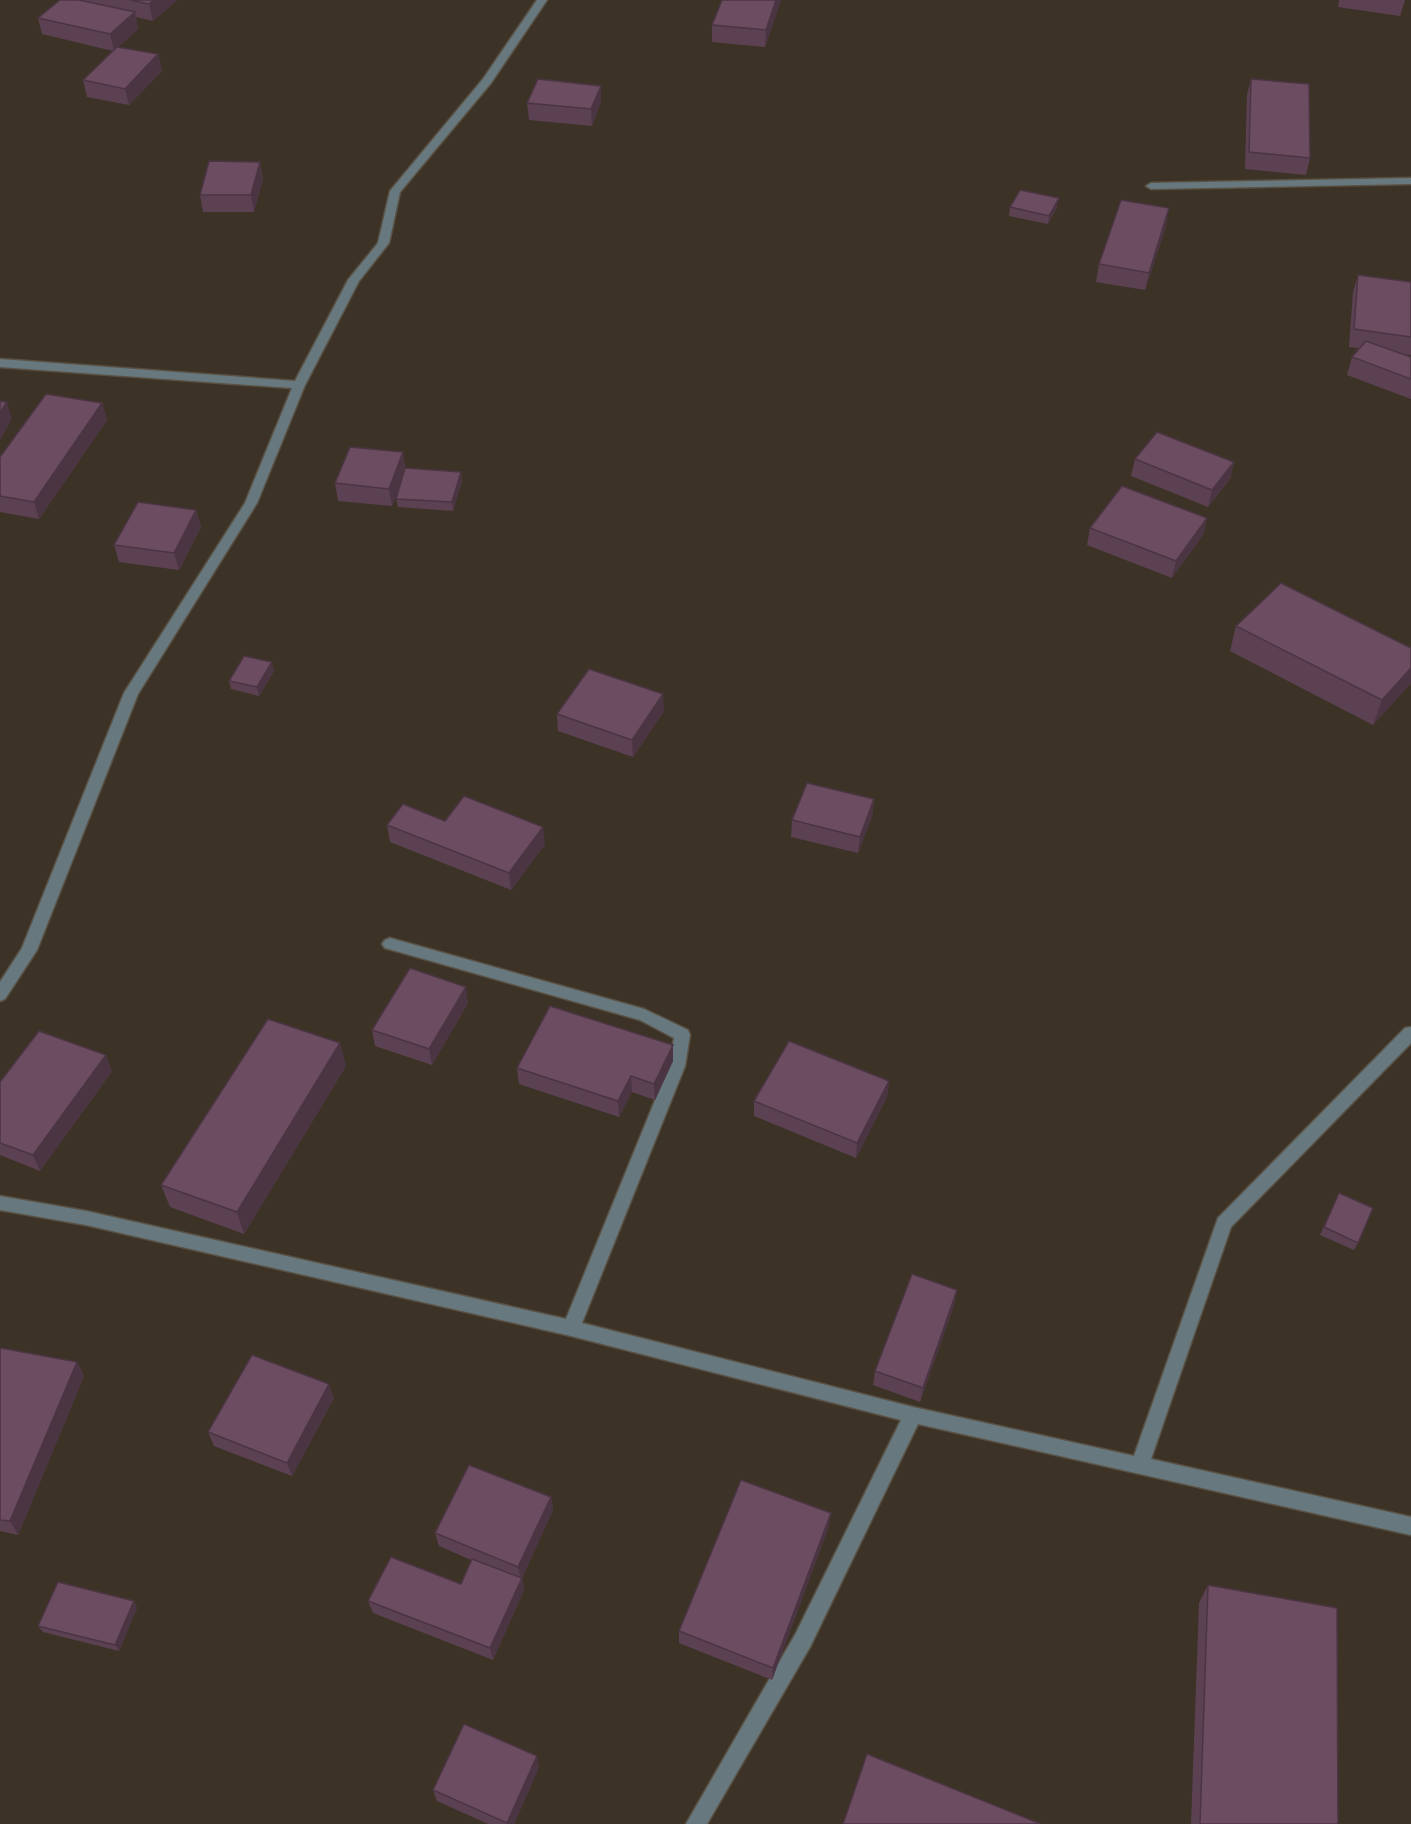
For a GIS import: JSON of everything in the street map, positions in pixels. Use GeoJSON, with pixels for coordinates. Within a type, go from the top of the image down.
{"type":"FeatureCollection","features":[{"type":"Feature","properties":{"kind":"street"},"geometry":{"type":"LineString","coordinates":[[0,995],[29,950],[131,693],[251,503],[299,385],[354,280],[383,243],[395,192],[487,81],[543,0]]}},
{"type":"Feature","properties":{"kind":"street"},"geometry":{"type":"LineString","coordinates":[[1151,186],[1411,181]]}},
{"type":"Feature","properties":{"kind":"street"},"geometry":{"type":"LineString","coordinates":[[0,363],[299,385]]}},
{"type":"Feature","properties":{"kind":"street"},"geometry":{"type":"LineString","coordinates":[[390,944],[644,1015],[682,1035],[677,1066],[571,1328]]}},
{"type":"Feature","properties":{"kind":"street"},"geometry":{"type":"LineString","coordinates":[[1140,1465],[1224,1223],[1411,1033]]}},
{"type":"Feature","properties":{"kind":"street"},"geometry":{"type":"LineString","coordinates":[[0,1203],[86,1218],[571,1328],[913,1414],[1411,1526]]}},
{"type":"Feature","properties":{"kind":"street"},"geometry":{"type":"LineString","coordinates":[[696,1824],[803,1640],[913,1414]]}},
{"type":"Feature","properties":{"kind":"building"},"geometry":{"type":"Polygon","coordinates":[[[60,0],[79,0],[135,12],[110,34],[38,18],[60,0]]]}},
{"type":"Feature","properties":{"kind":"building"},"geometry":{"type":"Polygon","coordinates":[[[130,0],[154,0],[149,4],[130,0]]]}},
{"type":"Feature","properties":{"kind":"building"},"geometry":{"type":"Polygon","coordinates":[[[722,0],[776,0],[766,30],[712,25],[722,0]]]}},
{"type":"Feature","properties":{"kind":"building"},"geometry":{"type":"Polygon","coordinates":[[[117,47],[158,54],[125,89],[83,80],[117,47]]]}},
{"type":"Feature","properties":{"kind":"building"},"geometry":{"type":"Polygon","coordinates":[[[538,79],[601,86],[591,109],[527,103],[538,79]]]}},
{"type":"Feature","properties":{"kind":"building"},"geometry":{"type":"Polygon","coordinates":[[[1251,79],[1309,84],[1310,158],[1249,152],[1251,79]]]}},
{"type":"Feature","properties":{"kind":"building"},"geometry":{"type":"Polygon","coordinates":[[[209,161],[260,162],[251,195],[200,195],[209,161]]]}},
{"type":"Feature","properties":{"kind":"building"},"geometry":{"type":"Polygon","coordinates":[[[1020,190],[1059,198],[1049,216],[1010,207],[1020,190]]]}},
{"type":"Feature","properties":{"kind":"building"},"geometry":{"type":"Polygon","coordinates":[[[1121,200],[1169,208],[1149,273],[1099,264],[1121,200]]]}},
{"type":"Feature","properties":{"kind":"building"},"geometry":{"type":"Polygon","coordinates":[[[1358,275],[1411,282],[1411,337],[1354,329],[1358,275]]]}},
{"type":"Feature","properties":{"kind":"building"},"geometry":{"type":"Polygon","coordinates":[[[1366,341],[1411,357],[1411,379],[1352,357],[1366,341]]]}},
{"type":"Feature","properties":{"kind":"building"},"geometry":{"type":"Polygon","coordinates":[[[46,394],[102,403],[34,502],[0,496],[0,457],[46,394]]]}},
{"type":"Feature","properties":{"kind":"building"},"geometry":{"type":"Polygon","coordinates":[[[0,401],[7,402],[0,413],[0,401]]]}},
{"type":"Feature","properties":{"kind":"building"},"geometry":{"type":"Polygon","coordinates":[[[1157,432],[1234,462],[1212,490],[1135,459],[1157,432]]]}},
{"type":"Feature","properties":{"kind":"building"},"geometry":{"type":"Polygon","coordinates":[[[350,447],[403,452],[389,489],[335,483],[350,447]]]}},
{"type":"Feature","properties":{"kind":"building"},"geometry":{"type":"Polygon","coordinates":[[[405,468],[461,472],[452,502],[396,499],[405,468]]]}},
{"type":"Feature","properties":{"kind":"building"},"geometry":{"type":"Polygon","coordinates":[[[1122,486],[1207,518],[1176,561],[1090,528],[1122,486]]]}},
{"type":"Feature","properties":{"kind":"building"},"geometry":{"type":"Polygon","coordinates":[[[138,502],[196,510],[174,553],[114,545],[138,502]]]}},
{"type":"Feature","properties":{"kind":"building"},"geometry":{"type":"Polygon","coordinates":[[[1281,583],[1411,648],[1411,668],[1382,700],[1236,626],[1281,583]]]}},
{"type":"Feature","properties":{"kind":"building"},"geometry":{"type":"Polygon","coordinates":[[[244,656],[272,662],[257,687],[229,681],[244,656]]]}},
{"type":"Feature","properties":{"kind":"building"},"geometry":{"type":"Polygon","coordinates":[[[589,669],[663,694],[632,740],[557,714],[589,669]]]}},
{"type":"Feature","properties":{"kind":"building"},"geometry":{"type":"Polygon","coordinates":[[[807,783],[874,799],[860,837],[792,820],[807,783]]]}},
{"type":"Feature","properties":{"kind":"building"},"geometry":{"type":"Polygon","coordinates":[[[464,796],[543,827],[509,873],[387,825],[403,804],[445,821],[464,796]]]}},
{"type":"Feature","properties":{"kind":"building"},"geometry":{"type":"Polygon","coordinates":[[[410,968],[466,987],[429,1049],[372,1030],[410,968]]]}},
{"type":"Feature","properties":{"kind":"building"},"geometry":{"type":"Polygon","coordinates":[[[550,1006],[673,1045],[654,1084],[631,1076],[618,1101],[517,1068],[550,1006]]]}},
{"type":"Feature","properties":{"kind":"building"},"geometry":{"type":"Polygon","coordinates":[[[268,1019],[340,1043],[237,1212],[161,1185],[268,1019]]]}},
{"type":"Feature","properties":{"kind":"building"},"geometry":{"type":"Polygon","coordinates":[[[39,1031],[106,1055],[33,1155],[0,1143],[0,1082],[39,1031]]]}},
{"type":"Feature","properties":{"kind":"building"},"geometry":{"type":"Polygon","coordinates":[[[789,1041],[889,1081],[857,1143],[754,1101],[789,1041]]]}},
{"type":"Feature","properties":{"kind":"building"},"geometry":{"type":"Polygon","coordinates":[[[1339,1193],[1373,1208],[1358,1243],[1324,1227],[1339,1193]]]}},
{"type":"Feature","properties":{"kind":"building"},"geometry":{"type":"Polygon","coordinates":[[[912,1274],[957,1290],[923,1388],[875,1371],[912,1274]]]}},
{"type":"Feature","properties":{"kind":"building"},"geometry":{"type":"Polygon","coordinates":[[[1,1348],[77,1362],[10,1521],[0,1520],[1,1348]]]}},
{"type":"Feature","properties":{"kind":"building"},"geometry":{"type":"Polygon","coordinates":[[[252,1355],[329,1384],[287,1463],[208,1432],[252,1355]]]}},
{"type":"Feature","properties":{"kind":"building"},"geometry":{"type":"Polygon","coordinates":[[[469,1465],[551,1497],[518,1567],[435,1533],[469,1465]]]}},
{"type":"Feature","properties":{"kind":"building"},"geometry":{"type":"Polygon","coordinates":[[[741,1480],[831,1513],[773,1668],[679,1631],[741,1480]]]}},
{"type":"Feature","properties":{"kind":"building"},"geometry":{"type":"Polygon","coordinates":[[[391,1557],[461,1584],[472,1559],[522,1578],[490,1648],[368,1601],[391,1557]]]}},
{"type":"Feature","properties":{"kind":"building"},"geometry":{"type":"Polygon","coordinates":[[[58,1582],[134,1601],[115,1645],[38,1626],[58,1582]]]}},
{"type":"Feature","properties":{"kind":"building"},"geometry":{"type":"Polygon","coordinates":[[[1208,1585],[1337,1608],[1338,1824],[1200,1824],[1208,1585]]]}},
{"type":"Feature","properties":{"kind":"building"},"geometry":{"type":"Polygon","coordinates":[[[464,1724],[537,1756],[507,1823],[433,1790],[464,1724]]]}},
{"type":"Feature","properties":{"kind":"building"},"geometry":{"type":"Polygon","coordinates":[[[867,1754],[1041,1824],[843,1824],[867,1754]]]}}]}
